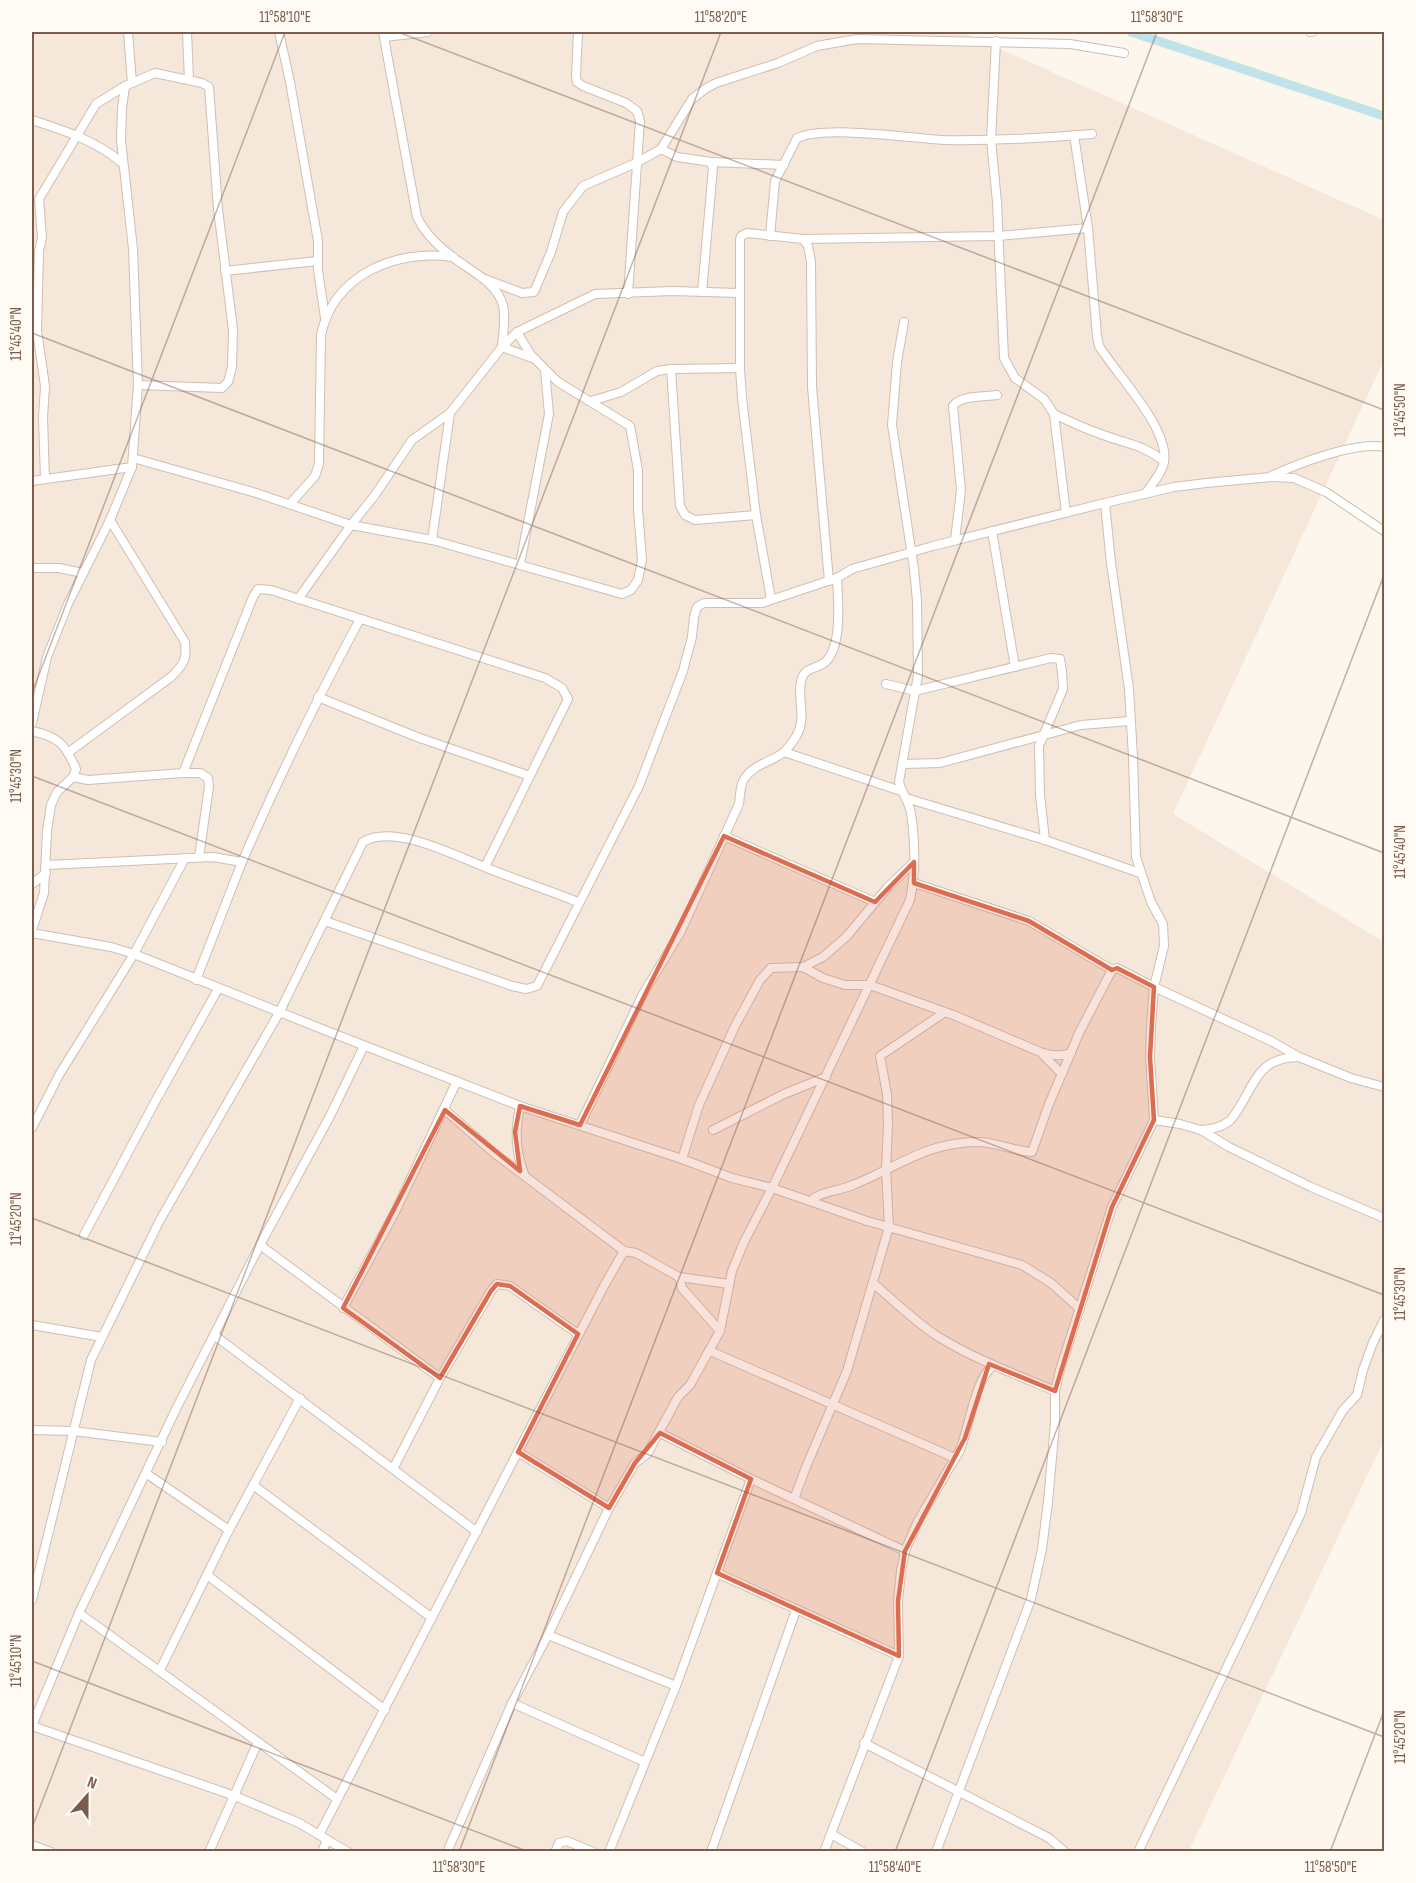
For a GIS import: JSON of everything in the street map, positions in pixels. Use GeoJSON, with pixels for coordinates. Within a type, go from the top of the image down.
{"type":"FeatureCollection","features":[{"type":"Feature","properties":{"kind":"street"},"geometry":{"type":"LineString","coordinates":[[32,723],[47,657],[68,604],[110,520],[132,463],[138,385],[133,249],[126,173],[123,164],[122,108],[129,84],[128,32]]}},
{"type":"Feature","properties":{"kind":"street"},"geometry":{"type":"LineString","coordinates":[[187,32],[189,80]]}},
{"type":"Feature","properties":{"kind":"street"},"geometry":{"type":"LineString","coordinates":[[279,32],[291,82],[318,242],[317,261],[325,318],[320,356],[319,464],[315,476],[290,504]]}},
{"type":"Feature","properties":{"kind":"street"},"geometry":{"type":"LineString","coordinates":[[428,32],[383,34],[417,217],[421,226],[434,241],[482,278],[498,296],[503,305],[502,347]]}},
{"type":"Feature","properties":{"kind":"street"},"geometry":{"type":"LineString","coordinates":[[578,32],[577,82],[626,103],[637,111],[640,121],[628,294]]}},
{"type":"Feature","properties":{"kind":"street"},"geometry":{"type":"LineString","coordinates":[[482,278],[522,293],[534,292],[563,212],[584,186],[661,149],[692,99],[705,89],[724,80],[778,63],[817,46],[857,39],[996,41],[1070,44],[1124,53]]}},
{"type":"Feature","properties":{"kind":"street"},"geometry":{"type":"LineString","coordinates":[[996,41],[991,140],[997,202],[1004,358],[1015,378],[1044,399],[1054,414],[1066,513]]}},
{"type":"Feature","properties":{"kind":"street"},"geometry":{"type":"LineString","coordinates":[[45,479],[43,443],[45,386],[37,330],[35,262],[42,238],[39,210],[35,199],[96,104],[129,84],[155,73],[202,82],[209,87],[213,157],[233,330],[232,367],[228,382],[222,388],[138,385]]}},
{"type":"Feature","properties":{"kind":"street"},"geometry":{"type":"LineString","coordinates":[[32,120],[92,142],[114,155],[123,164]]}},
{"type":"Feature","properties":{"kind":"street"},"geometry":{"type":"LineString","coordinates":[[770,236],[775,182],[797,138],[805,134],[845,133],[943,140],[991,140],[1092,134]]}},
{"type":"Feature","properties":{"kind":"street"},"geometry":{"type":"LineString","coordinates":[[1074,135],[1088,228],[1099,346],[1150,416],[1164,449],[1162,468],[1146,494]]}},
{"type":"Feature","properties":{"kind":"street"},"geometry":{"type":"LineString","coordinates":[[661,149],[677,158],[784,165]]}},
{"type":"Feature","properties":{"kind":"street"},"geometry":{"type":"LineString","coordinates":[[702,291],[713,168],[711,162]]}},
{"type":"Feature","properties":{"kind":"street"},"geometry":{"type":"LineString","coordinates":[[771,599],[756,516],[740,368],[741,236],[747,233],[803,239],[998,237],[1088,228]]}},
{"type":"Feature","properties":{"kind":"street"},"geometry":{"type":"LineString","coordinates":[[580,1125],[643,994],[680,933],[739,804],[744,781],[753,770],[784,752],[795,738],[803,716],[802,678],[809,668],[824,663],[832,652],[839,617],[812,387],[811,261],[808,246],[803,239]]}},
{"type":"Feature","properties":{"kind":"street"},"geometry":{"type":"LineString","coordinates":[[325,318],[339,293],[368,272],[391,261],[432,254],[453,257]]}},
{"type":"Feature","properties":{"kind":"street"},"geometry":{"type":"LineString","coordinates":[[225,271],[317,261]]}},
{"type":"Feature","properties":{"kind":"street"},"geometry":{"type":"LineString","coordinates":[[298,599],[375,495],[412,440],[450,413],[502,347],[518,332],[595,294],[672,291],[739,293]]}},
{"type":"Feature","properties":{"kind":"street"},"geometry":{"type":"LineString","coordinates":[[447,1851],[512,1703],[548,1635],[609,1508],[635,1463],[647,1454],[678,1397],[690,1384],[720,1331],[729,1284],[744,1242],[910,900],[914,883],[914,862],[910,812],[900,782],[918,675],[917,601],[892,425],[897,362],[904,322]]}},
{"type":"Feature","properties":{"kind":"street"},"geometry":{"type":"LineString","coordinates":[[32,481],[132,463],[290,504],[351,525],[432,540],[622,594],[631,590],[638,580],[642,560],[638,470],[630,426],[558,382],[535,359],[518,332]]}},
{"type":"Feature","properties":{"kind":"street"},"geometry":{"type":"LineString","coordinates":[[502,347],[535,359]]}},
{"type":"Feature","properties":{"kind":"street"},"geometry":{"type":"LineString","coordinates":[[591,401],[621,392],[657,371],[740,368]]}},
{"type":"Feature","properties":{"kind":"street"},"geometry":{"type":"LineString","coordinates":[[671,369],[680,506],[685,515],[695,520],[756,516]]}},
{"type":"Feature","properties":{"kind":"street"},"geometry":{"type":"LineString","coordinates":[[520,564],[549,414],[545,370]]}},
{"type":"Feature","properties":{"kind":"street"},"geometry":{"type":"LineString","coordinates":[[955,540],[961,489],[953,406],[956,402],[965,399],[997,395]]}},
{"type":"Feature","properties":{"kind":"street"},"geometry":{"type":"LineString","coordinates":[[432,540],[450,413]]}},
{"type":"Feature","properties":{"kind":"street"},"geometry":{"type":"LineString","coordinates":[[1054,414],[1100,434],[1128,441],[1150,451],[1164,461]]}},
{"type":"Feature","properties":{"kind":"street"},"geometry":{"type":"LineString","coordinates":[[1271,477],[1305,461],[1354,449],[1377,445],[1384,447]]}},
{"type":"Feature","properties":{"kind":"street"},"geometry":{"type":"LineString","coordinates":[[325,921],[512,986],[526,989],[537,987],[578,902],[639,786],[683,671],[697,607],[704,603],[762,603],[833,579],[852,569],[955,540],[1174,487],[1271,477],[1294,478],[1326,492],[1384,531]]}},
{"type":"Feature","properties":{"kind":"street"},"geometry":{"type":"LineString","coordinates":[[936,1851],[1031,1599],[1042,1549],[1048,1502],[1055,1424],[1054,1391],[1095,1265],[1101,1235],[1154,1120],[1150,1057],[1154,987],[1164,946],[1163,924],[1151,902],[1136,857],[1130,689],[1111,563],[1105,503]]}},
{"type":"Feature","properties":{"kind":"street"},"geometry":{"type":"LineString","coordinates":[[69,752],[171,677],[182,667],[186,656],[185,642],[110,520]]}},
{"type":"Feature","properties":{"kind":"street"},"geometry":{"type":"LineString","coordinates":[[992,531],[1014,667]]}},
{"type":"Feature","properties":{"kind":"street"},"geometry":{"type":"LineString","coordinates":[[32,568],[59,568],[83,573]]}},
{"type":"Feature","properties":{"kind":"street"},"geometry":{"type":"LineString","coordinates":[[183,772],[258,589],[271,590],[545,678],[562,688],[568,699],[485,867]]}},
{"type":"Feature","properties":{"kind":"street"},"geometry":{"type":"LineString","coordinates":[[196,980],[242,862],[280,774],[360,619]]}},
{"type":"Feature","properties":{"kind":"street"},"geometry":{"type":"LineString","coordinates":[[886,684],[915,691],[1051,657],[1060,659],[1063,689],[1039,746],[1045,840]]}},
{"type":"Feature","properties":{"kind":"street"},"geometry":{"type":"LineString","coordinates":[[318,697],[417,737],[530,776]]}},
{"type":"Feature","properties":{"kind":"street"},"geometry":{"type":"LineString","coordinates":[[903,764],[940,763],[1081,725],[1130,722]]}},
{"type":"Feature","properties":{"kind":"street"},"geometry":{"type":"LineString","coordinates":[[32,731],[55,738],[60,742],[69,752],[74,773]]}},
{"type":"Feature","properties":{"kind":"street"},"geometry":{"type":"LineString","coordinates":[[784,752],[1140,873]]}},
{"type":"Feature","properties":{"kind":"street"},"geometry":{"type":"LineString","coordinates":[[74,773],[88,780],[183,772],[200,773],[208,778],[209,787],[199,857]]}},
{"type":"Feature","properties":{"kind":"street"},"geometry":{"type":"LineString","coordinates":[[74,773],[57,792],[51,805],[47,831],[44,893],[32,932],[111,947],[134,954],[520,1106],[682,1159],[732,1178],[772,1188],[889,1227],[1022,1265],[1051,1283],[1080,1309]]}},
{"type":"Feature","properties":{"kind":"street"},"geometry":{"type":"LineString","coordinates":[[32,1600],[91,1360],[160,1220],[279,1013],[363,842],[372,837],[387,836],[420,842],[578,902]]}},
{"type":"Feature","properties":{"kind":"street"},"geometry":{"type":"LineString","coordinates":[[724,836],[875,902]]}},
{"type":"Feature","properties":{"kind":"street"},"geometry":{"type":"LineString","coordinates":[[32,884],[46,869],[199,857],[242,862]]}},
{"type":"Feature","properties":{"kind":"street"},"geometry":{"type":"LineString","coordinates":[[32,1128],[60,1075],[134,954],[185,858]]}},
{"type":"Feature","properties":{"kind":"street"},"geometry":{"type":"LineString","coordinates":[[682,1159],[699,1105],[735,1026],[760,980],[771,968],[803,967],[823,957],[847,936],[887,888],[914,862]]}},
{"type":"Feature","properties":{"kind":"street"},"geometry":{"type":"LineString","coordinates":[[914,883],[1029,921],[1112,970]]}},
{"type":"Feature","properties":{"kind":"street"},"geometry":{"type":"LineString","coordinates":[[32,905],[39,913]]}},
{"type":"Feature","properties":{"kind":"street"},"geometry":{"type":"LineString","coordinates":[[803,967],[823,978],[845,985],[870,986],[945,1012],[1052,1056],[1071,1053]]}},
{"type":"Feature","properties":{"kind":"street"},"geometry":{"type":"LineString","coordinates":[[811,1201],[814,1197],[852,1186],[937,1146],[980,1142],[1032,1152],[1071,1053],[1112,970],[1117,968],[1271,1041],[1299,1057],[1351,1078],[1384,1087]]}},
{"type":"Feature","properties":{"kind":"street"},"geometry":{"type":"LineString","coordinates":[[84,1235],[218,989]]}},
{"type":"Feature","properties":{"kind":"street"},"geometry":{"type":"LineString","coordinates":[[794,1499],[847,1371],[889,1227],[886,1169],[887,1094],[880,1056],[945,1012]]}},
{"type":"Feature","properties":{"kind":"street"},"geometry":{"type":"LineString","coordinates":[[348,1851],[299,1823],[235,1796],[32,1726],[79,1612],[214,1335],[330,1116],[364,1046]]}},
{"type":"Feature","properties":{"kind":"street"},"geometry":{"type":"LineString","coordinates":[[1040,1052],[1062,1074]]}},
{"type":"Feature","properties":{"kind":"street"},"geometry":{"type":"LineString","coordinates":[[1201,1130],[1217,1128],[1230,1122],[1254,1079],[1265,1067],[1283,1057],[1299,1057]]}},
{"type":"Feature","properties":{"kind":"street"},"geometry":{"type":"LineString","coordinates":[[713,1130],[784,1094],[826,1077]]}},
{"type":"Feature","properties":{"kind":"street"},"geometry":{"type":"LineString","coordinates":[[343,1308],[395,1212],[457,1081]]}},
{"type":"Feature","properties":{"kind":"street"},"geometry":{"type":"LineString","coordinates":[[520,1106],[515,1132],[518,1158],[524,1174]]}},
{"type":"Feature","properties":{"kind":"street"},"geometry":{"type":"LineString","coordinates":[[445,1110],[494,1153],[624,1251],[636,1253],[679,1276],[729,1284]]}},
{"type":"Feature","properties":{"kind":"street"},"geometry":{"type":"LineString","coordinates":[[1154,1120],[1201,1130],[1229,1147],[1311,1187],[1384,1218]]}},
{"type":"Feature","properties":{"kind":"street"},"geometry":{"type":"LineString","coordinates":[[260,1245],[440,1378]]}},
{"type":"Feature","properties":{"kind":"street"},"geometry":{"type":"LineString","coordinates":[[322,1851],[323,1838],[337,1799],[578,1334],[624,1251]]}},
{"type":"Feature","properties":{"kind":"street"},"geometry":{"type":"LineString","coordinates":[[679,1276],[682,1288],[720,1331]]}},
{"type":"Feature","properties":{"kind":"street"},"geometry":{"type":"LineString","coordinates":[[873,1283],[910,1316],[937,1335],[993,1366],[1054,1391]]}},
{"type":"Feature","properties":{"kind":"street"},"geometry":{"type":"LineString","coordinates":[[393,1469],[440,1378],[491,1290],[497,1284],[510,1286],[578,1334]]}},
{"type":"Feature","properties":{"kind":"street"},"geometry":{"type":"LineString","coordinates":[[1138,1851],[1301,1513],[1316,1458],[1343,1410],[1358,1395],[1366,1362],[1384,1320]]}},
{"type":"Feature","properties":{"kind":"street"},"geometry":{"type":"LineString","coordinates":[[32,1325],[102,1337]]}},
{"type":"Feature","properties":{"kind":"street"},"geometry":{"type":"LineString","coordinates":[[214,1335],[477,1532]]}},
{"type":"Feature","properties":{"kind":"street"},"geometry":{"type":"LineString","coordinates":[[710,1351],[955,1458]]}},
{"type":"Feature","properties":{"kind":"street"},"geometry":{"type":"LineString","coordinates":[[824,1851],[899,1656],[898,1601],[905,1551],[918,1521],[965,1438],[972,1409],[987,1370],[993,1366]]}},
{"type":"Feature","properties":{"kind":"street"},"geometry":{"type":"LineString","coordinates":[[160,1670],[229,1530],[300,1398]]}},
{"type":"Feature","properties":{"kind":"street"},"geometry":{"type":"LineString","coordinates":[[32,1430],[73,1431],[162,1442]]}},
{"type":"Feature","properties":{"kind":"street"},"geometry":{"type":"LineString","coordinates":[[660,1433],[751,1479],[905,1551]]}},
{"type":"Feature","properties":{"kind":"street"},"geometry":{"type":"LineString","coordinates":[[518,1452],[609,1508]]}},
{"type":"Feature","properties":{"kind":"street"},"geometry":{"type":"LineString","coordinates":[[147,1474],[229,1530]]}},
{"type":"Feature","properties":{"kind":"street"},"geometry":{"type":"LineString","coordinates":[[609,1851],[676,1686],[751,1479]]}},
{"type":"Feature","properties":{"kind":"street"},"geometry":{"type":"LineString","coordinates":[[253,1485],[432,1618]]}},
{"type":"Feature","properties":{"kind":"street"},"geometry":{"type":"LineString","coordinates":[[717,1573],[899,1656]]}},
{"type":"Feature","properties":{"kind":"street"},"geometry":{"type":"LineString","coordinates":[[207,1575],[385,1710]]}},
{"type":"Feature","properties":{"kind":"street"},"geometry":{"type":"LineString","coordinates":[[711,1851],[796,1610]]}},
{"type":"Feature","properties":{"kind":"street"},"geometry":{"type":"LineString","coordinates":[[79,1612],[337,1799]]}},
{"type":"Feature","properties":{"kind":"street"},"geometry":{"type":"LineString","coordinates":[[548,1635],[676,1686]]}},
{"type":"Feature","properties":{"kind":"street"},"geometry":{"type":"LineString","coordinates":[[512,1703],[645,1762]]}},
{"type":"Feature","properties":{"kind":"street"},"geometry":{"type":"LineString","coordinates":[[209,1851],[258,1742]]}},
{"type":"Feature","properties":{"kind":"street"},"geometry":{"type":"LineString","coordinates":[[864,1743],[1049,1838],[1065,1851]]}},
{"type":"Feature","properties":{"kind":"street"},"geometry":{"type":"LineString","coordinates":[[831,1834],[863,1851]]}},
{"type":"Feature","properties":{"kind":"street"},"geometry":{"type":"LineString","coordinates":[[555,1851],[559,1843],[567,1841],[593,1851]]}},
{"type":"Feature","properties":{"kind":"street"},"geometry":{"type":"LineString","coordinates":[[32,1845],[51,1851]]}},
{"type":"Feature","properties":{"kind":"highlighted area"},"geometry":{"type":"Polygon","coordinates":[[[724,836],[875,902],[914,862],[914,883],[1029,921],[1112,970],[1117,968],[1154,987],[1150,1057],[1154,1120],[1112,1207],[1055,1391],[989,1364],[965,1438],[905,1551],[898,1601],[899,1656],[717,1573],[751,1479],[660,1433],[635,1463],[609,1508],[518,1452],[578,1334],[510,1286],[497,1284],[491,1291],[440,1378],[343,1308],[445,1110],[520,1171],[515,1132],[520,1106],[580,1125],[724,836]]]}},
{"type":"Feature","properties":{"kind":"shaded area"},"geometry":{"type":"Polygon","coordinates":[[[32,32],[962,32],[1384,220],[1384,360],[1173,814],[1384,942],[1384,1440],[1189,1851],[32,1852],[32,32]]]}},
{"type":"Feature","properties":{"kind":"waterway"},"geometry":{"type":"LineString","coordinates":[[1131,32],[1384,116]]}}]}
